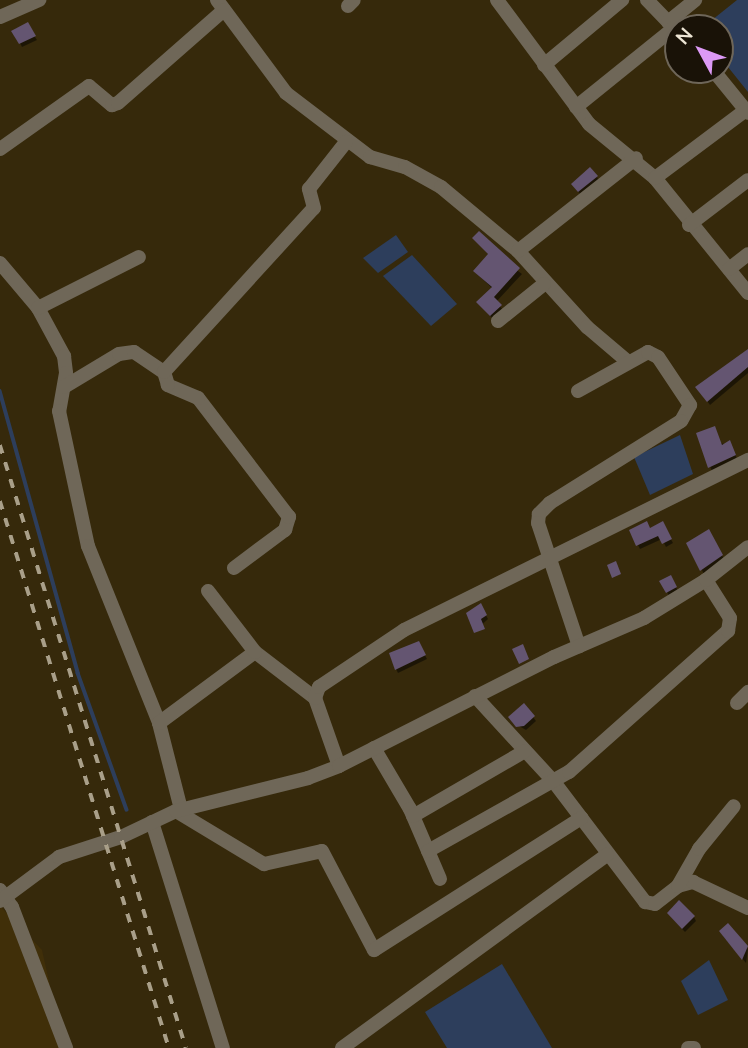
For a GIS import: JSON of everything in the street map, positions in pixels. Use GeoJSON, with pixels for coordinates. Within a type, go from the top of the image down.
{"type":"FeatureCollection","features":[{"type":"Feature","properties":{"kind":"street"},"geometry":{"type":"LineString","coordinates":[[0,17],[39,0]]}},
{"type":"Feature","properties":{"kind":"street"},"geometry":{"type":"LineString","coordinates":[[497,0],[601,137],[636,158],[655,178],[690,225],[748,293]]}},
{"type":"Feature","properties":{"kind":"street"},"geometry":{"type":"LineString","coordinates":[[544,65],[622,0]]}},
{"type":"Feature","properties":{"kind":"street"},"geometry":{"type":"LineString","coordinates":[[647,0],[664,17]]}},
{"type":"Feature","properties":{"kind":"street"},"geometry":{"type":"LineString","coordinates":[[684,14],[695,0]]}},
{"type":"Feature","properties":{"kind":"street"},"geometry":{"type":"LineString","coordinates":[[0,149],[89,86],[111,105],[118,103],[221,5],[286,93],[345,142],[370,158],[405,167],[431,180],[517,251],[544,284],[626,361]]}},
{"type":"Feature","properties":{"kind":"street"},"geometry":{"type":"LineString","coordinates":[[576,107],[664,35]]}},
{"type":"Feature","properties":{"kind":"street"},"geometry":{"type":"LineString","coordinates":[[655,178],[747,112],[724,84]]}},
{"type":"Feature","properties":{"kind":"street"},"geometry":{"type":"LineString","coordinates":[[164,372],[314,208],[309,189],[345,142]]}},
{"type":"Feature","properties":{"kind":"street"},"geometry":{"type":"LineString","coordinates":[[517,251],[636,158]]}},
{"type":"Feature","properties":{"kind":"street"},"geometry":{"type":"LineString","coordinates":[[690,225],[748,180]]}},
{"type":"Feature","properties":{"kind":"street"},"geometry":{"type":"LineString","coordinates":[[729,269],[748,254]]}},
{"type":"Feature","properties":{"kind":"street"},"geometry":{"type":"LineString","coordinates":[[37,308],[139,257]]}},
{"type":"Feature","properties":{"kind":"street"},"geometry":{"type":"LineString","coordinates":[[0,263],[37,308],[64,356],[64,387],[59,411],[88,546],[159,723],[178,810],[264,864],[322,851],[374,950],[581,818]]}},
{"type":"Feature","properties":{"kind":"street"},"geometry":{"type":"LineString","coordinates":[[498,321],[544,284]]}},
{"type":"Feature","properties":{"kind":"street"},"geometry":{"type":"LineString","coordinates":[[64,387],[120,354],[134,352],[164,372],[167,385],[191,392],[289,517],[285,530],[234,568]]}},
{"type":"Feature","properties":{"kind":"street"},"geometry":{"type":"LineString","coordinates":[[578,391],[643,353],[658,357],[687,397],[688,413],[543,509],[538,523],[579,646]]}},
{"type":"Feature","properties":{"kind":"street"},"geometry":{"type":"LineString","coordinates":[[315,698],[319,687],[404,630],[748,460]]}},
{"type":"Feature","properties":{"kind":"street"},"geometry":{"type":"LineString","coordinates":[[66,1048],[2,896],[59,857],[178,810],[308,778],[339,766],[474,696],[644,618],[745,556]]}},
{"type":"Feature","properties":{"kind":"street"},"geometry":{"type":"LineString","coordinates":[[428,851],[554,782],[622,728],[727,631],[730,618],[706,580]]}},
{"type":"Feature","properties":{"kind":"street"},"geometry":{"type":"LineString","coordinates":[[208,591],[255,652],[315,698],[339,766]]}},
{"type":"Feature","properties":{"kind":"street"},"geometry":{"type":"LineString","coordinates":[[159,723],[255,652]]}},
{"type":"Feature","properties":{"kind":"street"},"geometry":{"type":"LineString","coordinates":[[737,703],[748,692]]}},
{"type":"Feature","properties":{"kind":"street"},"geometry":{"type":"LineString","coordinates":[[474,696],[554,782],[607,855],[650,905],[678,886],[694,882],[748,908]]}},
{"type":"Feature","properties":{"kind":"street"},"geometry":{"type":"LineString","coordinates":[[374,748],[413,816],[440,879]]}},
{"type":"Feature","properties":{"kind":"street"},"geometry":{"type":"LineString","coordinates":[[413,816],[525,751]]}},
{"type":"Feature","properties":{"kind":"street"},"geometry":{"type":"LineString","coordinates":[[678,886],[699,849],[734,806]]}},
{"type":"Feature","properties":{"kind":"street"},"geometry":{"type":"LineString","coordinates":[[152,822],[223,1048]]}},
{"type":"Feature","properties":{"kind":"street"},"geometry":{"type":"LineString","coordinates":[[342,1048],[607,855]]}},
{"type":"Feature","properties":{"kind":"street"},"geometry":{"type":"LineString","coordinates":[[688,1048],[694,1048]]}},
{"type":"Feature","properties":{"kind":"shaded area"},"geometry":{"type":"Polygon","coordinates":[[[0,906],[42,950],[64,1048],[0,1048],[0,906]]]}},
{"type":"Feature","properties":{"kind":"water"},"geometry":{"type":"Polygon","coordinates":[[[737,0],[748,0],[748,92],[734,74],[734,14],[720,14],[737,0]]]}},
{"type":"Feature","properties":{"kind":"water"},"geometry":{"type":"Polygon","coordinates":[[[396,235],[408,252],[378,273],[363,258],[396,235]]]}},
{"type":"Feature","properties":{"kind":"water"},"geometry":{"type":"Polygon","coordinates":[[[412,255],[457,304],[431,326],[383,276],[412,255]]]}},
{"type":"Feature","properties":{"kind":"water"},"geometry":{"type":"Polygon","coordinates":[[[680,435],[693,474],[650,495],[634,457],[680,435]]]}},
{"type":"Feature","properties":{"kind":"water"},"geometry":{"type":"Polygon","coordinates":[[[709,960],[728,1000],[698,1015],[681,981],[709,960]]]}},
{"type":"Feature","properties":{"kind":"water"},"geometry":{"type":"Polygon","coordinates":[[[502,964],[552,1048],[447,1048],[425,1012],[502,964]]]}},
{"type":"Feature","properties":{"kind":"building"},"geometry":{"type":"Polygon","coordinates":[[[28,22],[36,36],[19,44],[11,31],[28,22]]]}},
{"type":"Feature","properties":{"kind":"building"},"geometry":{"type":"Polygon","coordinates":[[[590,167],[598,176],[578,192],[571,184],[590,167]]]}},
{"type":"Feature","properties":{"kind":"building"},"geometry":{"type":"Polygon","coordinates":[[[479,231],[520,268],[494,297],[502,305],[490,316],[476,302],[492,287],[473,271],[488,254],[472,238],[479,231]]]}},
{"type":"Feature","properties":{"kind":"building"},"geometry":{"type":"Polygon","coordinates":[[[748,349],[748,367],[707,402],[695,387],[748,349]]]}},
{"type":"Feature","properties":{"kind":"building"},"geometry":{"type":"Polygon","coordinates":[[[715,426],[722,445],[730,440],[736,455],[708,468],[696,433],[715,426]]]}},
{"type":"Feature","properties":{"kind":"building"},"geometry":{"type":"Polygon","coordinates":[[[647,521],[650,528],[663,521],[672,539],[662,544],[658,536],[636,546],[629,530],[647,521]]]}},
{"type":"Feature","properties":{"kind":"building"},"geometry":{"type":"Polygon","coordinates":[[[709,529],[723,555],[700,571],[686,543],[709,529]]]}},
{"type":"Feature","properties":{"kind":"building"},"geometry":{"type":"Polygon","coordinates":[[[616,561],[621,574],[612,578],[607,565],[616,561]]]}},
{"type":"Feature","properties":{"kind":"building"},"geometry":{"type":"Polygon","coordinates":[[[671,575],[677,587],[666,593],[659,581],[671,575]]]}},
{"type":"Feature","properties":{"kind":"building"},"geometry":{"type":"Polygon","coordinates":[[[481,603],[487,615],[481,619],[485,629],[474,633],[466,613],[481,603]]]}},
{"type":"Feature","properties":{"kind":"building"},"geometry":{"type":"Polygon","coordinates":[[[419,641],[426,655],[395,670],[389,653],[419,641]]]}},
{"type":"Feature","properties":{"kind":"building"},"geometry":{"type":"Polygon","coordinates":[[[523,644],[529,659],[519,664],[512,649],[523,644]]]}},
{"type":"Feature","properties":{"kind":"building"},"geometry":{"type":"Polygon","coordinates":[[[524,703],[535,716],[524,726],[516,727],[508,717],[524,703]]]}},
{"type":"Feature","properties":{"kind":"building"},"geometry":{"type":"Polygon","coordinates":[[[679,900],[695,916],[682,929],[667,913],[679,900]]]}},
{"type":"Feature","properties":{"kind":"building"},"geometry":{"type":"Polygon","coordinates":[[[728,923],[748,946],[742,960],[719,931],[728,923]]]}},
{"type":"Feature","properties":{"kind":"waterway"},"geometry":{"type":"LineString","coordinates":[[0,391],[78,673],[127,810]]}},
{"type":"Feature","properties":{"kind":"railway"},"geometry":{"type":"LineString","coordinates":[[0,445],[186,1048]]}},
{"type":"Feature","properties":{"kind":"railway"},"geometry":{"type":"LineString","coordinates":[[0,501],[169,1048]]}}]}
